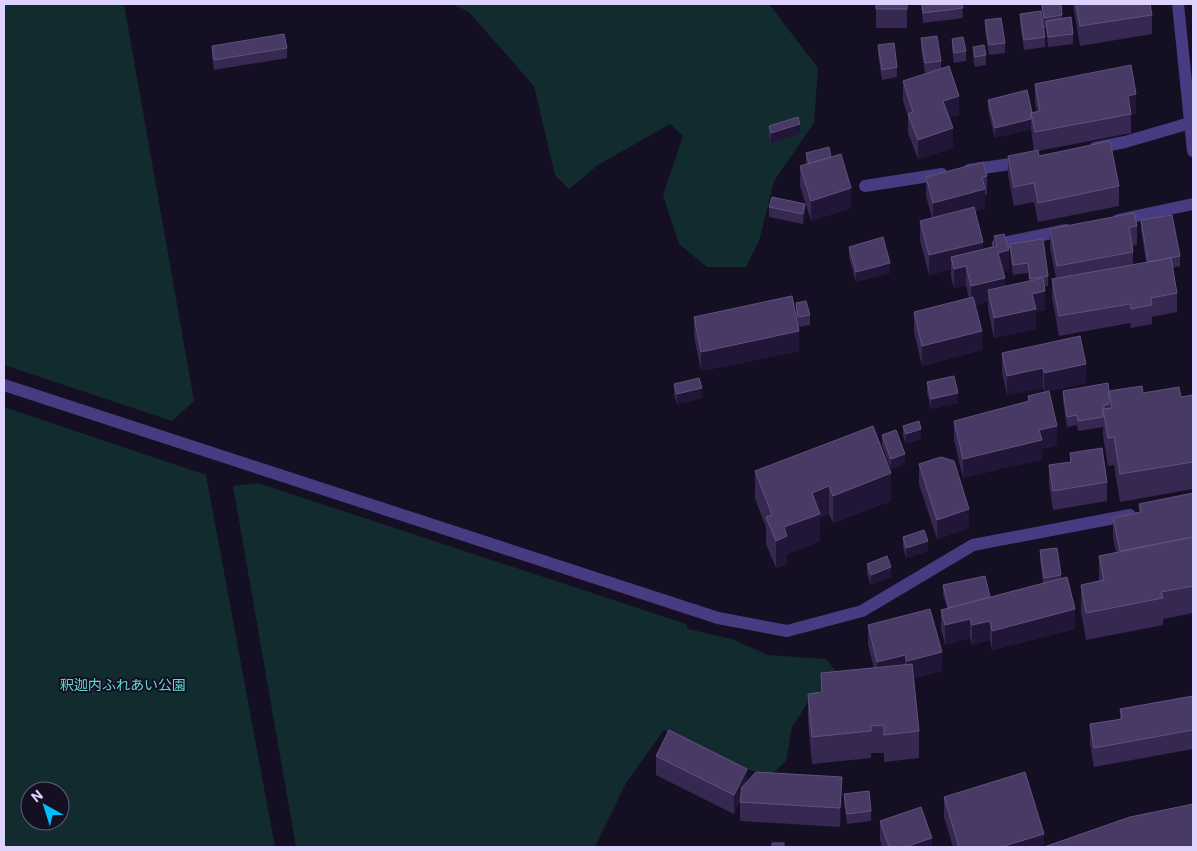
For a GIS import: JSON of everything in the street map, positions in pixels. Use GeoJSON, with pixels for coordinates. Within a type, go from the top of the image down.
{"type":"FeatureCollection","features":[{"type":"Feature","properties":{"kind":"street"},"geometry":{"type":"LineString","coordinates":[[1178,4],[1193,151]]}},
{"type":"Feature","properties":{"kind":"street"},"geometry":{"type":"LineString","coordinates":[[1080,151],[1125,142],[1190,123]]}},
{"type":"Feature","properties":{"kind":"street"},"geometry":{"type":"LineString","coordinates":[[865,186],[1035,160]]}},
{"type":"Feature","properties":{"kind":"street"},"geometry":{"type":"LineString","coordinates":[[1105,222],[1193,204]]}},
{"type":"Feature","properties":{"kind":"street"},"geometry":{"type":"LineString","coordinates":[[998,244],[1076,228]]}},
{"type":"Feature","properties":{"kind":"street"},"geometry":{"type":"LineString","coordinates":[[4,385],[718,618],[787,631],[862,611],[973,546],[1145,512]]}},
{"type":"Feature","properties":{"kind":"green space"},"geometry":{"type":"Polygon","coordinates":[[[4,4],[124,4],[194,401],[172,421],[4,365],[4,4]]]}},
{"type":"Feature","properties":{"kind":"green space"},"geometry":{"type":"Polygon","coordinates":[[[452,4],[769,4],[818,68],[814,123],[774,181],[759,241],[746,267],[707,267],[679,244],[663,195],[683,136],[670,124],[598,165],[569,189],[555,175],[534,86],[469,12],[452,4]]]}},
{"type":"Feature","properties":{"kind":"green space","name":"釈迦内ふれあい公園"},"geometry":{"type":"Polygon","coordinates":[[[4,407],[206,475],[275,847],[4,847],[4,407]]]}},
{"type":"Feature","properties":{"kind":"green space"},"geometry":{"type":"Polygon","coordinates":[[[258,483],[686,624],[688,629],[732,639],[768,655],[826,659],[835,670],[829,685],[811,698],[792,727],[786,761],[772,774],[734,768],[695,751],[664,730],[626,783],[595,847],[296,847],[233,486],[258,483]]]}},
{"type":"Feature","properties":{"kind":"building"},"geometry":{"type":"Polygon","coordinates":[[[876,4],[907,4],[907,9],[876,9],[876,4]]]}},
{"type":"Feature","properties":{"kind":"building"},"geometry":{"type":"Polygon","coordinates":[[[922,4],[962,4],[963,8],[923,13],[922,4]]]}},
{"type":"Feature","properties":{"kind":"building"},"geometry":{"type":"Polygon","coordinates":[[[1042,4],[1061,4],[1062,15],[1044,18],[1042,4]]]}},
{"type":"Feature","properties":{"kind":"building"},"geometry":{"type":"Polygon","coordinates":[[[1076,4],[1150,4],[1152,15],[1080,26],[1076,4]]]}},
{"type":"Feature","properties":{"kind":"building"},"geometry":{"type":"Polygon","coordinates":[[[1041,11],[1045,37],[1024,40],[1020,14],[1041,11]]]}},
{"type":"Feature","properties":{"kind":"building"},"geometry":{"type":"Polygon","coordinates":[[[1071,17],[1073,34],[1048,37],[1046,21],[1071,17]]]}},
{"type":"Feature","properties":{"kind":"building"},"geometry":{"type":"Polygon","coordinates":[[[1001,18],[1005,43],[989,45],[985,20],[1001,18]]]}},
{"type":"Feature","properties":{"kind":"building"},"geometry":{"type":"Polygon","coordinates":[[[284,34],[287,48],[214,60],[212,46],[284,34]]]}},
{"type":"Feature","properties":{"kind":"building"},"geometry":{"type":"Polygon","coordinates":[[[937,36],[941,61],[925,63],[921,38],[937,36]]]}},
{"type":"Feature","properties":{"kind":"building"},"geometry":{"type":"Polygon","coordinates":[[[963,37],[966,51],[954,53],[952,39],[963,37]]]}},
{"type":"Feature","properties":{"kind":"building"},"geometry":{"type":"Polygon","coordinates":[[[894,43],[897,67],[882,70],[878,45],[894,43]]]}},
{"type":"Feature","properties":{"kind":"building"},"geometry":{"type":"Polygon","coordinates":[[[984,45],[986,55],[975,57],[973,47],[984,45]]]}},
{"type":"Feature","properties":{"kind":"building"},"geometry":{"type":"Polygon","coordinates":[[[1131,65],[1136,94],[1128,96],[1131,114],[1035,132],[1031,113],[1040,111],[1035,84],[1131,65]]]}},
{"type":"Feature","properties":{"kind":"building"},"geometry":{"type":"Polygon","coordinates":[[[949,66],[959,96],[943,101],[953,128],[918,140],[908,114],[913,112],[903,81],[949,66]]]}},
{"type":"Feature","properties":{"kind":"building"},"geometry":{"type":"Polygon","coordinates":[[[1027,90],[1032,112],[1031,119],[995,128],[988,100],[1027,90]]]}},
{"type":"Feature","properties":{"kind":"building"},"geometry":{"type":"Polygon","coordinates":[[[798,117],[800,124],[771,133],[769,126],[798,117]]]}},
{"type":"Feature","properties":{"kind":"building"},"geometry":{"type":"Polygon","coordinates":[[[1110,141],[1119,186],[1038,203],[1034,183],[1014,187],[1008,156],[1038,150],[1039,156],[1110,141]]]}},
{"type":"Feature","properties":{"kind":"building"},"geometry":{"type":"Polygon","coordinates":[[[829,147],[831,157],[809,164],[806,153],[829,147]]]}},
{"type":"Feature","properties":{"kind":"building"},"geometry":{"type":"Polygon","coordinates":[[[841,154],[851,188],[811,201],[800,166],[841,154]]]}},
{"type":"Feature","properties":{"kind":"building"},"geometry":{"type":"Polygon","coordinates":[[[983,162],[987,176],[982,177],[985,189],[933,203],[926,177],[983,162]]]}},
{"type":"Feature","properties":{"kind":"building"},"geometry":{"type":"Polygon","coordinates":[[[772,197],[805,204],[803,214],[769,207],[772,197]]]}},
{"type":"Feature","properties":{"kind":"building"},"geometry":{"type":"Polygon","coordinates":[[[974,207],[983,242],[929,255],[920,221],[974,207]]]}},
{"type":"Feature","properties":{"kind":"building"},"geometry":{"type":"Polygon","coordinates":[[[1134,213],[1137,226],[1129,227],[1133,252],[1057,266],[1050,229],[1134,213]]]}},
{"type":"Feature","properties":{"kind":"building"},"geometry":{"type":"Polygon","coordinates":[[[1172,215],[1180,256],[1148,262],[1141,220],[1172,215]]]}},
{"type":"Feature","properties":{"kind":"building"},"geometry":{"type":"Polygon","coordinates":[[[1004,234],[1009,250],[998,253],[1005,278],[971,286],[966,266],[954,269],[951,257],[997,246],[994,236],[1004,234]]]}},
{"type":"Feature","properties":{"kind":"building"},"geometry":{"type":"Polygon","coordinates":[[[883,237],[890,263],[856,272],[849,247],[883,237]]]}},
{"type":"Feature","properties":{"kind":"building"},"geometry":{"type":"Polygon","coordinates":[[[1043,239],[1048,276],[1030,279],[1028,263],[1013,265],[1010,244],[1043,239]]]}},
{"type":"Feature","properties":{"kind":"building"},"geometry":{"type":"Polygon","coordinates":[[[1171,258],[1177,293],[1151,298],[1152,305],[1131,309],[1130,304],[1059,316],[1052,279],[1171,258]]]}},
{"type":"Feature","properties":{"kind":"building"},"geometry":{"type":"Polygon","coordinates":[[[1043,278],[1045,291],[1032,294],[1036,309],[994,318],[988,290],[1043,278]]]}},
{"type":"Feature","properties":{"kind":"building"},"geometry":{"type":"Polygon","coordinates":[[[792,296],[799,331],[701,352],[694,317],[792,296]]]}},
{"type":"Feature","properties":{"kind":"building"},"geometry":{"type":"Polygon","coordinates":[[[973,297],[982,331],[922,346],[914,312],[973,297]]]}},
{"type":"Feature","properties":{"kind":"building"},"geometry":{"type":"Polygon","coordinates":[[[806,301],[810,315],[798,317],[796,303],[806,301]]]}},
{"type":"Feature","properties":{"kind":"building"},"geometry":{"type":"Polygon","coordinates":[[[1080,336],[1086,364],[1044,373],[1043,368],[1007,376],[1002,353],[1080,336]]]}},
{"type":"Feature","properties":{"kind":"building"},"geometry":{"type":"Polygon","coordinates":[[[954,376],[958,393],[931,399],[927,382],[954,376]]]}},
{"type":"Feature","properties":{"kind":"building"},"geometry":{"type":"Polygon","coordinates":[[[699,378],[702,388],[677,394],[674,384],[699,378]]]}},
{"type":"Feature","properties":{"kind":"building"},"geometry":{"type":"Polygon","coordinates":[[[1108,383],[1109,404],[1104,405],[1103,417],[1078,421],[1077,415],[1067,417],[1063,391],[1108,383]]]}},
{"type":"Feature","properties":{"kind":"building"},"geometry":{"type":"Polygon","coordinates":[[[1142,386],[1143,393],[1179,387],[1181,397],[1193,395],[1193,462],[1120,474],[1114,437],[1108,438],[1103,409],[1112,408],[1109,391],[1142,386]]]}},
{"type":"Feature","properties":{"kind":"building"},"geometry":{"type":"Polygon","coordinates":[[[1049,391],[1057,426],[1039,430],[1042,440],[963,459],[954,421],[1029,401],[1028,396],[1049,391]]]}},
{"type":"Feature","properties":{"kind":"building"},"geometry":{"type":"Polygon","coordinates":[[[919,421],[921,429],[906,434],[903,426],[919,421]]]}},
{"type":"Feature","properties":{"kind":"building"},"geometry":{"type":"Polygon","coordinates":[[[873,426],[891,473],[833,496],[829,486],[812,493],[820,514],[784,527],[787,536],[776,541],[766,517],[772,515],[755,471],[873,426]]]}},
{"type":"Feature","properties":{"kind":"building"},"geometry":{"type":"Polygon","coordinates":[[[896,430],[905,454],[891,459],[882,435],[896,430]]]}},
{"type":"Feature","properties":{"kind":"building"},"geometry":{"type":"Polygon","coordinates":[[[1102,448],[1107,482],[1053,491],[1049,465],[1071,462],[1070,453],[1102,448]]]}},
{"type":"Feature","properties":{"kind":"building"},"geometry":{"type":"Polygon","coordinates":[[[941,457],[954,461],[969,509],[937,520],[919,464],[941,457]]]}},
{"type":"Feature","properties":{"kind":"building"},"geometry":{"type":"Polygon","coordinates":[[[1193,493],[1193,537],[1120,551],[1113,518],[1141,512],[1139,504],[1193,493]]]}},
{"type":"Feature","properties":{"kind":"building"},"geometry":{"type":"Polygon","coordinates":[[[924,530],[928,541],[906,548],[903,537],[924,530]]]}},
{"type":"Feature","properties":{"kind":"building"},"geometry":{"type":"Polygon","coordinates":[[[1193,537],[1193,586],[1161,592],[1163,598],[1086,613],[1081,585],[1104,580],[1099,556],[1193,537]]]}},
{"type":"Feature","properties":{"kind":"building"},"geometry":{"type":"Polygon","coordinates":[[[1057,548],[1061,575],[1044,578],[1040,550],[1057,548]]]}},
{"type":"Feature","properties":{"kind":"building"},"geometry":{"type":"Polygon","coordinates":[[[887,556],[891,567],[871,575],[867,564],[887,556]]]}},
{"type":"Feature","properties":{"kind":"building"},"geometry":{"type":"Polygon","coordinates":[[[985,576],[990,597],[949,608],[943,585],[985,576]]]}},
{"type":"Feature","properties":{"kind":"building"},"geometry":{"type":"Polygon","coordinates":[[[1067,577],[1075,609],[992,631],[990,621],[972,625],[970,619],[945,625],[941,610],[1067,577]]]}},
{"type":"Feature","properties":{"kind":"building"},"geometry":{"type":"Polygon","coordinates":[[[930,609],[942,652],[907,661],[905,655],[877,662],[868,625],[930,609]]]}},
{"type":"Feature","properties":{"kind":"building"},"geometry":{"type":"Polygon","coordinates":[[[912,664],[919,731],[884,735],[884,725],[871,726],[871,731],[812,737],[808,694],[822,692],[821,673],[912,664]]]}},
{"type":"Feature","properties":{"kind":"building"},"geometry":{"type":"Polygon","coordinates":[[[1193,696],[1193,730],[1094,748],[1090,724],[1122,719],[1120,709],[1193,696]]]}},
{"type":"Feature","properties":{"kind":"building"},"geometry":{"type":"Polygon","coordinates":[[[669,730],[747,769],[734,795],[656,756],[669,730]]]}},
{"type":"Feature","properties":{"kind":"building"},"geometry":{"type":"Polygon","coordinates":[[[756,772],[842,777],[840,808],[740,802],[742,787],[756,772]]]}},
{"type":"Feature","properties":{"kind":"building"},"geometry":{"type":"Polygon","coordinates":[[[1025,772],[1044,834],[1001,847],[959,847],[944,797],[1025,772]]]}},
{"type":"Feature","properties":{"kind":"building"},"geometry":{"type":"Polygon","coordinates":[[[869,791],[871,811],[847,814],[844,794],[869,791]]]}},
{"type":"Feature","properties":{"kind":"building"},"geometry":{"type":"Polygon","coordinates":[[[1193,804],[1193,847],[1044,847],[1130,817],[1193,804]]]}},
{"type":"Feature","properties":{"kind":"building"},"geometry":{"type":"Polygon","coordinates":[[[921,807],[932,838],[905,847],[889,847],[880,821],[921,807]]]}},
{"type":"Feature","properties":{"kind":"building"},"geometry":{"type":"Polygon","coordinates":[[[772,843],[784,843],[784,847],[772,847],[772,843]]]}}]}
